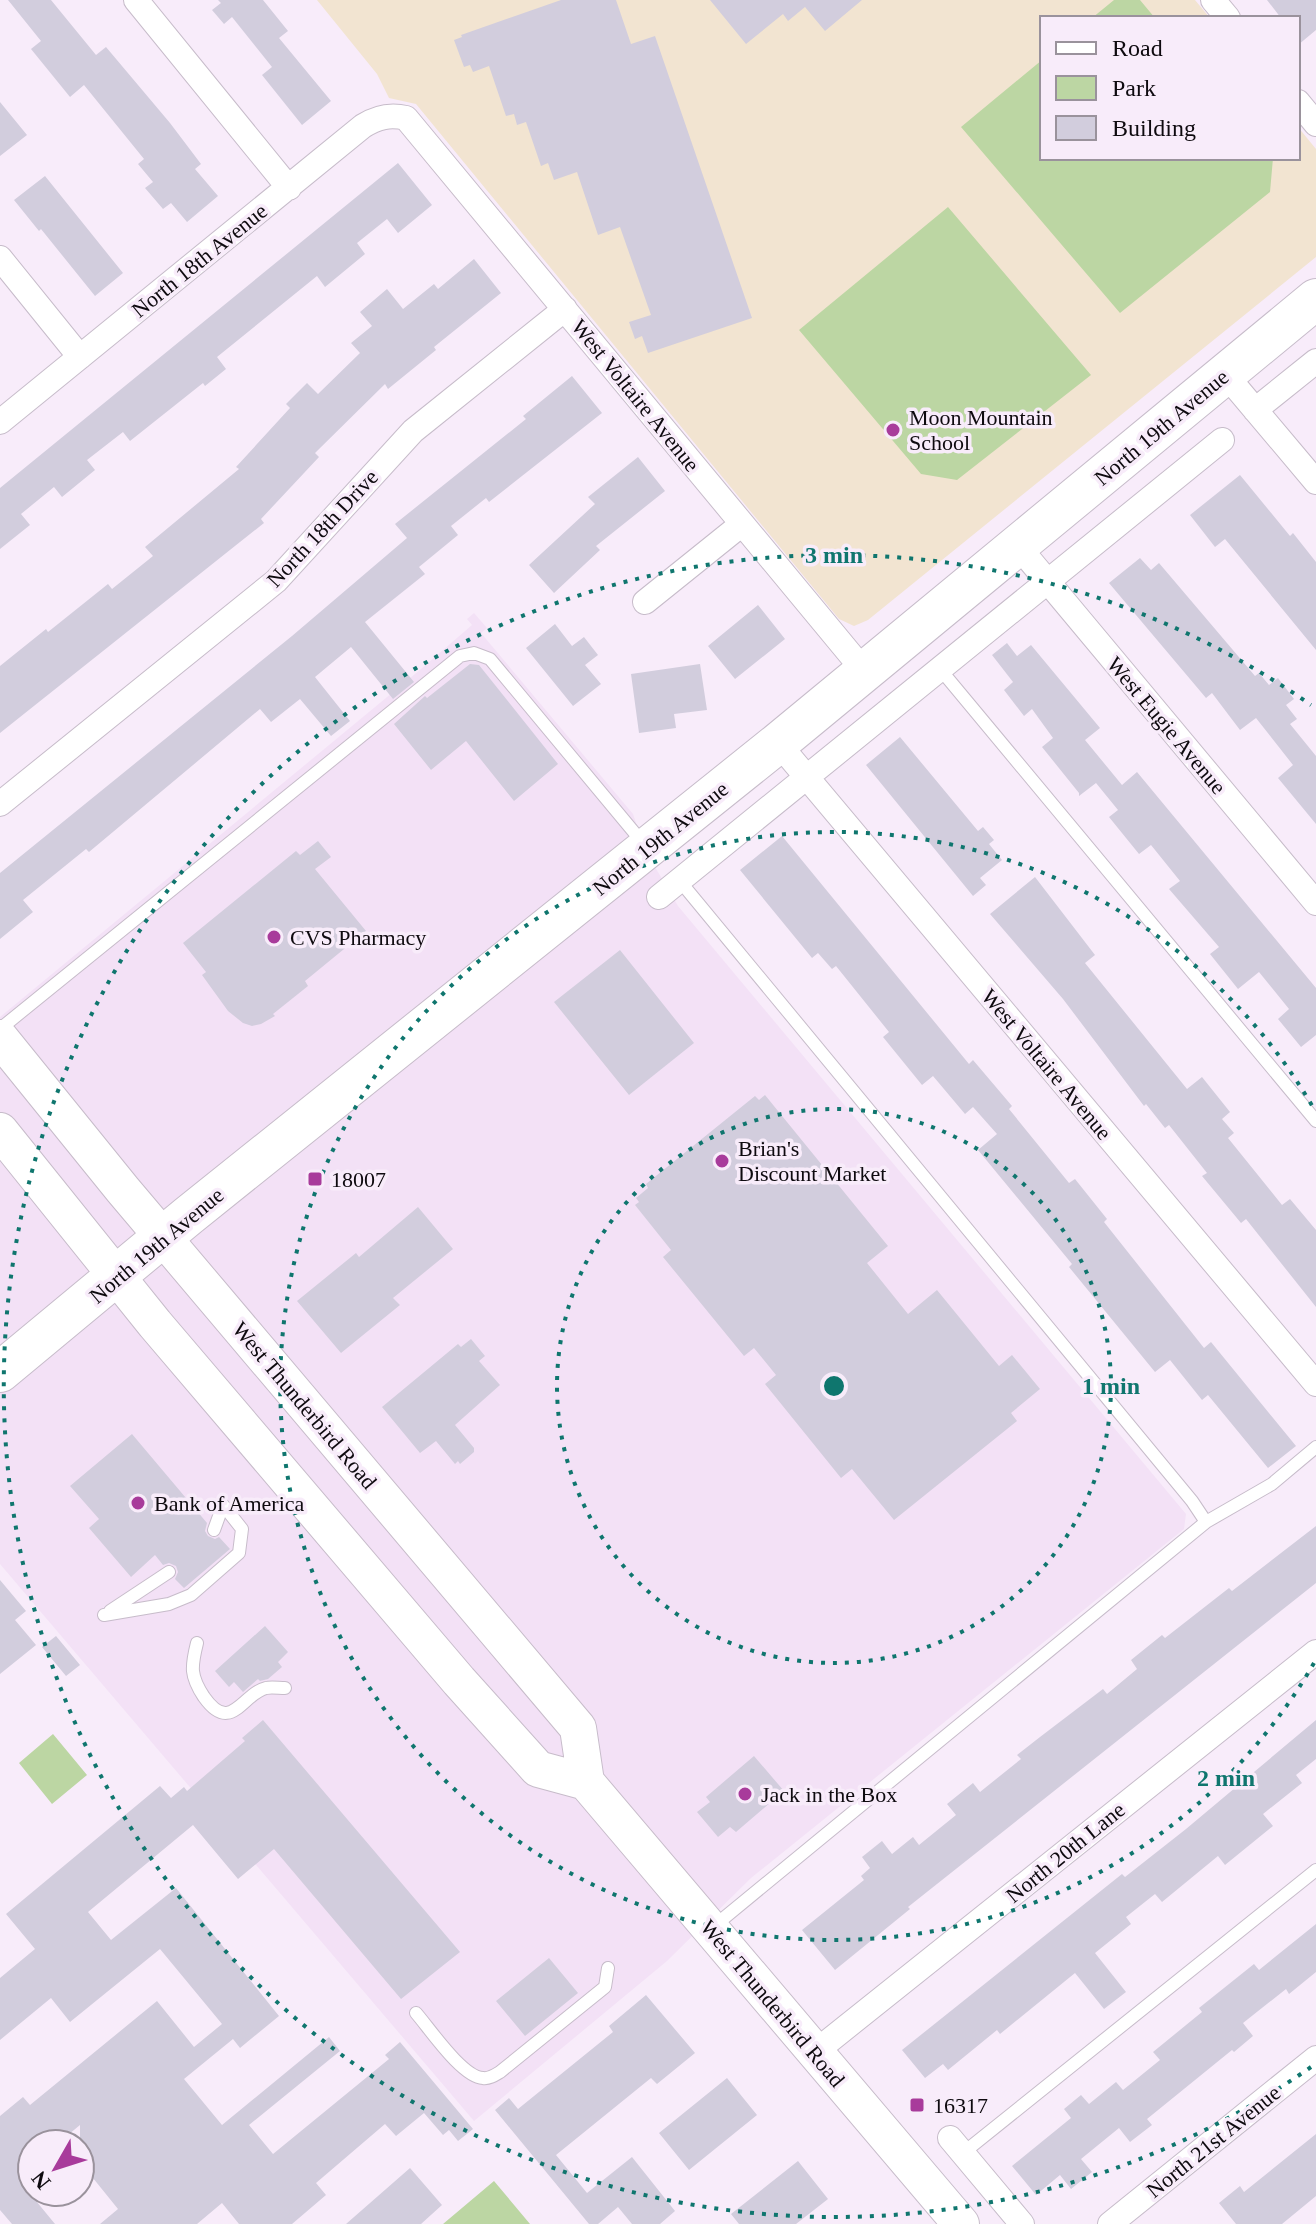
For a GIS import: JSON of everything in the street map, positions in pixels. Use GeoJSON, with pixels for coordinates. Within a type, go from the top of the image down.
{"type":"FeatureCollection","features":[{"type":"Feature","properties":{"kind":"main road","name":"North 19th Avenue"},"geometry":{"type":"LineString","coordinates":[[0,1372],[778,743],[1316,299]]}},
{"type":"Feature","properties":{"kind":"main road","name":"West Thunderbird Road"},"geometry":{"type":"LineString","coordinates":[[0,1038],[163,1238],[578,1728],[586,1782],[961,2224]]}},
{"type":"Feature","properties":{"kind":"main road"},"geometry":{"type":"LineString","coordinates":[[0,1131],[117,1277],[459,1681],[538,1769],[586,1782]]}},
{"type":"Feature","properties":{"kind":"street"},"geometry":{"type":"LineString","coordinates":[[136,0],[289,188]]}},
{"type":"Feature","properties":{"kind":"street"},"geometry":{"type":"LineString","coordinates":[[1213,0],[1226,16]]}},
{"type":"Feature","properties":{"kind":"street"},"geometry":{"type":"LineString","coordinates":[[1300,104],[1316,124]]}},
{"type":"Feature","properties":{"kind":"street","name":"North 18th Avenue"},"geometry":{"type":"LineString","coordinates":[[0,422],[372,120],[394,115],[406,118]]}},
{"type":"Feature","properties":{"kind":"street","name":"West Voltaire Avenue"},"geometry":{"type":"LineString","coordinates":[[406,118],[865,672]]}},
{"type":"Feature","properties":{"kind":"street"},"geometry":{"type":"LineString","coordinates":[[0,258],[80,357]]}},
{"type":"Feature","properties":{"kind":"street","name":"North 18th Drive"},"geometry":{"type":"LineString","coordinates":[[0,804],[276,581],[413,431],[565,309]]}},
{"type":"Feature","properties":{"kind":"street"},"geometry":{"type":"LineString","coordinates":[[1255,410],[1316,361]]}},
{"type":"Feature","properties":{"kind":"street"},"geometry":{"type":"LineString","coordinates":[[1225,374],[1316,482]]}},
{"type":"Feature","properties":{"kind":"street","name":"North 19th Avenue"},"geometry":{"type":"LineString","coordinates":[[659,897],[804,776],[1222,440]]}},
{"type":"Feature","properties":{"kind":"street"},"geometry":{"type":"LineString","coordinates":[[645,602],[742,524]]}},
{"type":"Feature","properties":{"kind":"street","name":"West Eugie Avenue"},"geometry":{"type":"LineString","coordinates":[[1018,546],[1316,903]]}},
{"type":"Feature","properties":{"kind":"street","name":"West Voltaire Avenue"},"geometry":{"type":"LineString","coordinates":[[778,743],[1316,1384]]}},
{"type":"Feature","properties":{"kind":"street","name":"North 20th Lane"},"geometry":{"type":"LineString","coordinates":[[815,2052],[1316,1652]]}},
{"type":"Feature","properties":{"kind":"street","name":"North 21st Avenue"},"geometry":{"type":"LineString","coordinates":[[1110,2224],[1316,2058]]}},
{"type":"Feature","properties":{"kind":"street"},"geometry":{"type":"LineString","coordinates":[[957,2145],[1022,2224]]}},
{"type":"Feature","properties":{"kind":"lane"},"geometry":{"type":"LineString","coordinates":[[0,1029],[460,656],[474,653],[490,659],[647,849]]}},
{"type":"Feature","properties":{"kind":"lane"},"geometry":{"type":"LineString","coordinates":[[940,669],[1316,1121]]}},
{"type":"Feature","properties":{"kind":"lane"},"geometry":{"type":"LineString","coordinates":[[679,880],[1192,1501],[1206,1522]]}},
{"type":"Feature","properties":{"kind":"lane"},"geometry":{"type":"LineString","coordinates":[[710,1929],[1206,1522],[1272,1484],[1316,1447]]}},
{"type":"Feature","properties":{"kind":"lane"},"geometry":{"type":"LineString","coordinates":[[169,1572],[104,1615],[169,1604],[191,1595],[239,1553],[242,1529],[223,1505],[214,1530]]}},
{"type":"Feature","properties":{"kind":"lane"},"geometry":{"type":"LineString","coordinates":[[197,1643],[192,1663],[194,1682],[210,1705],[221,1713],[233,1712],[264,1688],[285,1688]]}},
{"type":"Feature","properties":{"kind":"lane"},"geometry":{"type":"LineString","coordinates":[[957,2145],[1316,1870]]}},
{"type":"Feature","properties":{"kind":"lane"},"geometry":{"type":"LineString","coordinates":[[416,2013],[466,2071],[484,2079],[500,2072],[605,1987],[608,1968]]}},
{"type":"Feature","properties":{"kind":"shaded area","name":"Moon Mountain School"},"geometry":{"type":"Polygon","coordinates":[[[317,0],[1195,0],[1208,16],[1040,16],[1040,160],[1300,160],[1300,129],[1316,149],[1316,257],[868,620],[854,626],[839,619],[416,104],[389,98],[377,74],[317,0]]]}},
{"type":"Feature","properties":{"kind":"shaded area"},"geometry":{"type":"Polygon","coordinates":[[[474,613],[487,628],[481,633],[633,814],[645,850],[678,906],[1186,1514],[1184,1529],[751,1878],[667,1961],[474,2121],[0,1564],[0,1017],[421,669],[472,625],[467,619],[474,613]]]}},
{"type":"Feature","properties":{"kind":"green space"},"geometry":{"type":"Polygon","coordinates":[[[1114,0],[1140,0],[1153,16],[1094,16],[1114,0]]]}},
{"type":"Feature","properties":{"kind":"green space"},"geometry":{"type":"Polygon","coordinates":[[[1040,62],[1040,160],[1273,160],[1270,192],[1120,313],[961,127],[1040,62]]]}},
{"type":"Feature","properties":{"kind":"green space"},"geometry":{"type":"Polygon","coordinates":[[[948,207],[1091,375],[957,480],[921,474],[799,330],[948,207]]]}},
{"type":"Feature","properties":{"kind":"green space"},"geometry":{"type":"Polygon","coordinates":[[[53,1734],[87,1775],[52,1804],[19,1763],[53,1734]]]}},
{"type":"Feature","properties":{"kind":"green space"},"geometry":{"type":"Polygon","coordinates":[[[494,2181],[530,2224],[443,2224],[494,2181]]]}},
{"type":"Feature","properties":{"kind":"building"},"geometry":{"type":"Polygon","coordinates":[[[8,0],[51,0],[96,55],[106,47],[201,164],[195,169],[218,196],[187,222],[171,203],[163,209],[145,188],[153,182],[138,164],[144,159],[84,85],[70,97],[31,49],[41,41],[8,0]]]}},
{"type":"Feature","properties":{"kind":"building"},"geometry":{"type":"Polygon","coordinates":[[[218,0],[263,0],[288,31],[279,38],[331,101],[302,125],[262,75],[272,67],[232,17],[224,24],[212,10],[221,3],[218,0]]]}},
{"type":"Feature","properties":{"kind":"building"},"geometry":{"type":"Polygon","coordinates":[[[561,0],[616,0],[631,44],[655,36],[752,318],[648,353],[642,336],[635,339],[629,322],[651,315],[620,227],[598,235],[577,172],[554,180],[548,163],[541,166],[526,122],[517,125],[514,114],[506,116],[489,66],[473,72],[470,65],[464,67],[454,40],[461,35],[561,0]]]}},
{"type":"Feature","properties":{"kind":"building"},"geometry":{"type":"Polygon","coordinates":[[[710,0],[862,0],[825,31],[805,7],[788,21],[783,14],[746,44],[710,0]]]}},
{"type":"Feature","properties":{"kind":"building"},"geometry":{"type":"Polygon","coordinates":[[[1267,0],[1316,0],[1316,30],[1300,43],[1300,16],[1279,16],[1267,0]]]}},
{"type":"Feature","properties":{"kind":"building"},"geometry":{"type":"Polygon","coordinates":[[[0,102],[27,135],[0,156],[0,102]]]}},
{"type":"Feature","properties":{"kind":"building"},"geometry":{"type":"Polygon","coordinates":[[[398,163],[432,205],[398,233],[387,219],[357,243],[365,254],[325,287],[317,276],[217,357],[226,369],[205,386],[203,383],[130,441],[123,432],[87,460],[95,470],[62,497],[54,487],[21,514],[30,525],[0,549],[0,488],[398,163]]]}},
{"type":"Feature","properties":{"kind":"building"},"geometry":{"type":"Polygon","coordinates":[[[45,176],[123,273],[95,296],[14,200],[45,176]]]}},
{"type":"Feature","properties":{"kind":"building"},"geometry":{"type":"Polygon","coordinates":[[[474,259],[501,293],[388,389],[385,384],[315,453],[319,457],[261,519],[264,523],[0,733],[0,666],[108,584],[112,589],[153,556],[145,547],[239,469],[236,467],[290,408],[286,404],[307,383],[318,394],[360,353],[351,343],[372,326],[360,312],[387,289],[403,309],[434,284],[438,289],[474,259]]]}},
{"type":"Feature","properties":{"kind":"building"},"geometry":{"type":"Polygon","coordinates":[[[572,376],[602,413],[489,502],[486,498],[451,526],[458,535],[419,567],[425,574],[365,622],[414,682],[393,699],[351,647],[315,677],[350,721],[331,736],[300,699],[271,722],[260,709],[89,852],[86,849],[23,900],[33,912],[0,939],[0,873],[292,636],[407,538],[395,524],[526,419],[523,416],[572,376]]]}},
{"type":"Feature","properties":{"kind":"building"},"geometry":{"type":"Polygon","coordinates":[[[638,457],[665,491],[596,546],[600,550],[554,593],[529,565],[595,504],[588,497],[638,457]]]}},
{"type":"Feature","properties":{"kind":"building"},"geometry":{"type":"Polygon","coordinates":[[[1240,475],[1290,536],[1293,533],[1316,562],[1316,650],[1225,539],[1215,547],[1190,515],[1240,475]]]}},
{"type":"Feature","properties":{"kind":"building"},"geometry":{"type":"Polygon","coordinates":[[[1140,558],[1151,570],[1159,563],[1255,676],[1259,673],[1269,685],[1278,678],[1294,699],[1286,705],[1297,719],[1290,724],[1316,756],[1316,824],[1278,778],[1293,765],[1256,718],[1240,730],[1212,693],[1206,698],[1109,583],[1140,558]]]}},
{"type":"Feature","properties":{"kind":"building"},"geometry":{"type":"Polygon","coordinates":[[[758,605],[785,639],[735,679],[708,646],[758,605]]]}},
{"type":"Feature","properties":{"kind":"building"},"geometry":{"type":"Polygon","coordinates":[[[555,624],[572,646],[584,637],[598,655],[585,665],[601,684],[573,706],[526,648],[555,624]]]}},
{"type":"Feature","properties":{"kind":"building"},"geometry":{"type":"Polygon","coordinates":[[[1007,643],[1017,656],[1031,645],[1100,728],[1085,740],[1122,785],[1137,772],[1316,988],[1316,1035],[1301,1047],[1278,1019],[1289,1009],[1259,972],[1238,989],[1210,954],[1219,947],[1169,889],[1180,881],[1151,845],[1139,854],[1109,817],[1118,810],[1096,783],[1079,796],[1042,747],[1053,738],[1032,709],[1024,716],[1004,690],[1013,682],[992,655],[1007,643]]]}},
{"type":"Feature","properties":{"kind":"building"},"geometry":{"type":"Polygon","coordinates":[[[470,664],[479,665],[558,764],[514,801],[466,741],[431,770],[394,724],[425,696],[427,698],[470,664]]]}},
{"type":"Feature","properties":{"kind":"building"},"geometry":{"type":"Polygon","coordinates":[[[700,664],[707,710],[674,714],[676,728],[639,733],[631,674],[700,664]]]}},
{"type":"Feature","properties":{"kind":"building"},"geometry":{"type":"Polygon","coordinates":[[[900,737],[978,831],[983,827],[994,840],[989,844],[1002,860],[980,878],[986,885],[973,896],[866,765],[900,737]]]}},
{"type":"Feature","properties":{"kind":"building"},"geometry":{"type":"Polygon","coordinates":[[[782,836],[969,1064],[973,1060],[1012,1106],[1009,1109],[1069,1183],[1075,1179],[1107,1219],[1104,1222],[1204,1348],[1211,1342],[1296,1446],[1268,1468],[1208,1395],[1202,1400],[1170,1360],[1155,1372],[1069,1267],[1072,1264],[978,1150],[997,1134],[973,1107],[965,1114],[933,1076],[922,1085],[883,1037],[889,1032],[836,966],[832,969],[818,953],[812,958],[740,870],[782,836]]]}},
{"type":"Feature","properties":{"kind":"building","name":"CVS Pharmacy"},"geometry":{"type":"Polygon","coordinates":[[[318,841],[331,857],[315,869],[366,931],[305,981],[308,986],[273,1014],[275,1016],[252,1026],[243,1023],[228,1011],[202,975],[206,972],[183,943],[296,851],[300,855],[318,841]]]}},
{"type":"Feature","properties":{"kind":"building"},"geometry":{"type":"Polygon","coordinates":[[[1035,877],[1095,955],[1085,963],[1187,1089],[1202,1077],[1230,1112],[1222,1119],[1234,1133],[1228,1138],[1282,1205],[1290,1199],[1316,1230],[1316,1307],[1246,1219],[1241,1223],[1202,1176],[1207,1173],[1169,1125],[1165,1128],[1146,1104],[1144,1106],[1063,999],[990,914],[1035,877]]]}},
{"type":"Feature","properties":{"kind":"building"},"geometry":{"type":"Polygon","coordinates":[[[620,950],[694,1043],[629,1095],[554,1002],[620,950]]]}},
{"type":"Feature","properties":{"kind":"building"},"geometry":{"type":"Polygon","coordinates":[[[765,1095],[888,1246],[867,1263],[908,1314],[937,1290],[999,1366],[1012,1355],[1040,1389],[1011,1413],[1017,1421],[894,1520],[852,1469],[841,1478],[765,1384],[776,1375],[754,1348],[744,1356],[663,1257],[671,1250],[635,1205],[639,1202],[636,1198],[648,1188],[646,1184],[755,1096],[759,1100],[765,1095]]]}},
{"type":"Feature","properties":{"kind":"building"},"geometry":{"type":"Polygon","coordinates":[[[418,1207],[453,1249],[393,1298],[400,1305],[341,1353],[297,1301],[356,1253],[359,1257],[418,1207]]]}},
{"type":"Feature","properties":{"kind":"building"},"geometry":{"type":"Polygon","coordinates":[[[471,1339],[485,1356],[479,1361],[500,1385],[455,1425],[474,1452],[460,1464],[458,1461],[455,1464],[436,1441],[420,1453],[382,1407],[458,1344],[461,1347],[471,1339]]]}},
{"type":"Feature","properties":{"kind":"building","name":"Bank of America"},"geometry":{"type":"Polygon","coordinates":[[[132,1434],[207,1523],[205,1531],[208,1536],[219,1537],[230,1549],[184,1588],[175,1579],[178,1572],[176,1566],[169,1563],[163,1565],[155,1555],[131,1577],[89,1528],[99,1519],[70,1486],[132,1434]]]}},
{"type":"Feature","properties":{"kind":"building"},"geometry":{"type":"Polygon","coordinates":[[[1316,1526],[1316,1583],[908,1907],[910,1909],[835,1970],[802,1930],[864,1880],[861,1876],[870,1868],[862,1857],[882,1841],[892,1854],[913,1837],[919,1845],[956,1815],[947,1804],[973,1783],[980,1792],[1021,1759],[1017,1755],[1103,1689],[1107,1694],[1137,1669],[1131,1660],[1162,1635],[1165,1638],[1229,1588],[1232,1591],[1316,1526]]]}},
{"type":"Feature","properties":{"kind":"building"},"geometry":{"type":"Polygon","coordinates":[[[0,1580],[26,1611],[15,1620],[36,1645],[0,1674],[0,1580]]]}},
{"type":"Feature","properties":{"kind":"building"},"geometry":{"type":"Polygon","coordinates":[[[265,1626],[288,1652],[278,1662],[282,1667],[268,1679],[258,1679],[243,1692],[234,1682],[229,1687],[215,1671],[265,1626]]]}},
{"type":"Feature","properties":{"kind":"building"},"geometry":{"type":"Polygon","coordinates":[[[56,1636],[80,1665],[66,1676],[42,1647],[56,1636]]]}},
{"type":"Feature","properties":{"kind":"building"},"geometry":{"type":"Polygon","coordinates":[[[263,1720],[460,1952],[401,1999],[274,1849],[238,1879],[193,1825],[88,1912],[111,1940],[176,1888],[279,2016],[240,2048],[233,2039],[184,2079],[222,2125],[329,2037],[340,2051],[249,2125],[273,2154],[389,2059],[385,2055],[400,2042],[473,2129],[458,2141],[449,2130],[443,2135],[424,2113],[396,2136],[385,2124],[316,2183],[326,2195],[292,2224],[239,2224],[222,2203],[197,2224],[100,2224],[118,2209],[96,2182],[96,2128],[80,2128],[80,2125],[76,2128],[16,2128],[16,2208],[42,2208],[55,2224],[12,2224],[0,2210],[0,2116],[23,2097],[30,2105],[157,2001],[194,2047],[222,2024],[160,1949],[70,2022],[51,1998],[0,2040],[0,1978],[35,1949],[6,1914],[160,1786],[171,1798],[184,1787],[187,1791],[245,1741],[242,1738],[263,1720]]]}},
{"type":"Feature","properties":{"kind":"building"},"geometry":{"type":"Polygon","coordinates":[[[1316,1720],[1316,1759],[1296,1775],[1302,1783],[1263,1814],[1273,1826],[1225,1865],[1218,1856],[1162,1902],[1155,1894],[1126,1917],[1131,1924],[1095,1953],[1126,1992],[1104,2009],[1075,1973],[1000,2034],[997,2030],[948,2070],[943,2064],[925,2078],[902,2050],[1122,1874],[1125,1877],[1186,1829],[1316,1720]]]}},
{"type":"Feature","properties":{"kind":"building","name":"Jack in the Box"},"geometry":{"type":"Polygon","coordinates":[[[754,1756],[784,1791],[736,1832],[730,1827],[718,1837],[697,1812],[710,1802],[706,1797],[754,1756]]]}},
{"type":"Feature","properties":{"kind":"building"},"geometry":{"type":"Polygon","coordinates":[[[1316,1924],[1316,1972],[1289,1994],[1286,1989],[1243,2023],[1253,2036],[1147,2119],[1152,2125],[1130,2142],[1119,2128],[1081,2159],[1092,2172],[1071,2189],[1060,2175],[1036,2195],[1012,2166],[1071,2118],[1064,2109],[1081,2095],[1089,2104],[1116,2082],[1123,2090],[1160,2060],[1153,2052],[1202,2012],[1199,2008],[1254,1964],[1259,1970],[1316,1924]]]}},
{"type":"Feature","properties":{"kind":"building"},"geometry":{"type":"Polygon","coordinates":[[[549,1958],[578,1993],[525,2036],[496,2001],[549,1958]]]}},
{"type":"Feature","properties":{"kind":"building"},"geometry":{"type":"Polygon","coordinates":[[[646,1995],[695,2053],[657,2084],[651,2078],[556,2155],[587,2193],[632,2157],[675,2211],[660,2224],[632,2224],[618,2207],[598,2224],[589,2224],[495,2110],[509,2098],[518,2109],[613,2032],[609,2026],[646,1995]]]}},
{"type":"Feature","properties":{"kind":"building"},"geometry":{"type":"Polygon","coordinates":[[[727,2078],[757,2115],[689,2170],[659,2133],[727,2078]]]}},
{"type":"Feature","properties":{"kind":"building"},"geometry":{"type":"Polygon","coordinates":[[[1316,2134],[1316,2196],[1282,2224],[1236,2224],[1219,2203],[1240,2186],[1244,2192],[1316,2134]]]}},
{"type":"Feature","properties":{"kind":"building"},"geometry":{"type":"Polygon","coordinates":[[[798,2161],[828,2199],[796,2224],[739,2224],[731,2214],[798,2161]]]}},
{"type":"Feature","properties":{"kind":"building"},"geometry":{"type":"Polygon","coordinates":[[[410,2168],[442,2205],[421,2224],[346,2224],[410,2168]]]}},
{"type":"Feature","properties":{"kind":"place","name":"Moon Mountain School"},"geometry":{"type":"Point","coordinates":[893,430]}},
{"type":"Feature","properties":{"kind":"place","name":"CVS Pharmacy"},"geometry":{"type":"Point","coordinates":[274,937]}},
{"type":"Feature","properties":{"kind":"place","name":"Brian's Discount Market"},"geometry":{"type":"Point","coordinates":[722,1161]}},
{"type":"Feature","properties":{"kind":"place","name":"18007"},"geometry":{"type":"Point","coordinates":[315,1179]}},
{"type":"Feature","properties":{"kind":"place","name":"Bank of America"},"geometry":{"type":"Point","coordinates":[138,1503]}},
{"type":"Feature","properties":{"kind":"place","name":"Jack in the Box"},"geometry":{"type":"Point","coordinates":[745,1794]}},
{"type":"Feature","properties":{"kind":"place","name":"16317"},"geometry":{"type":"Point","coordinates":[917,2105]}}]}
